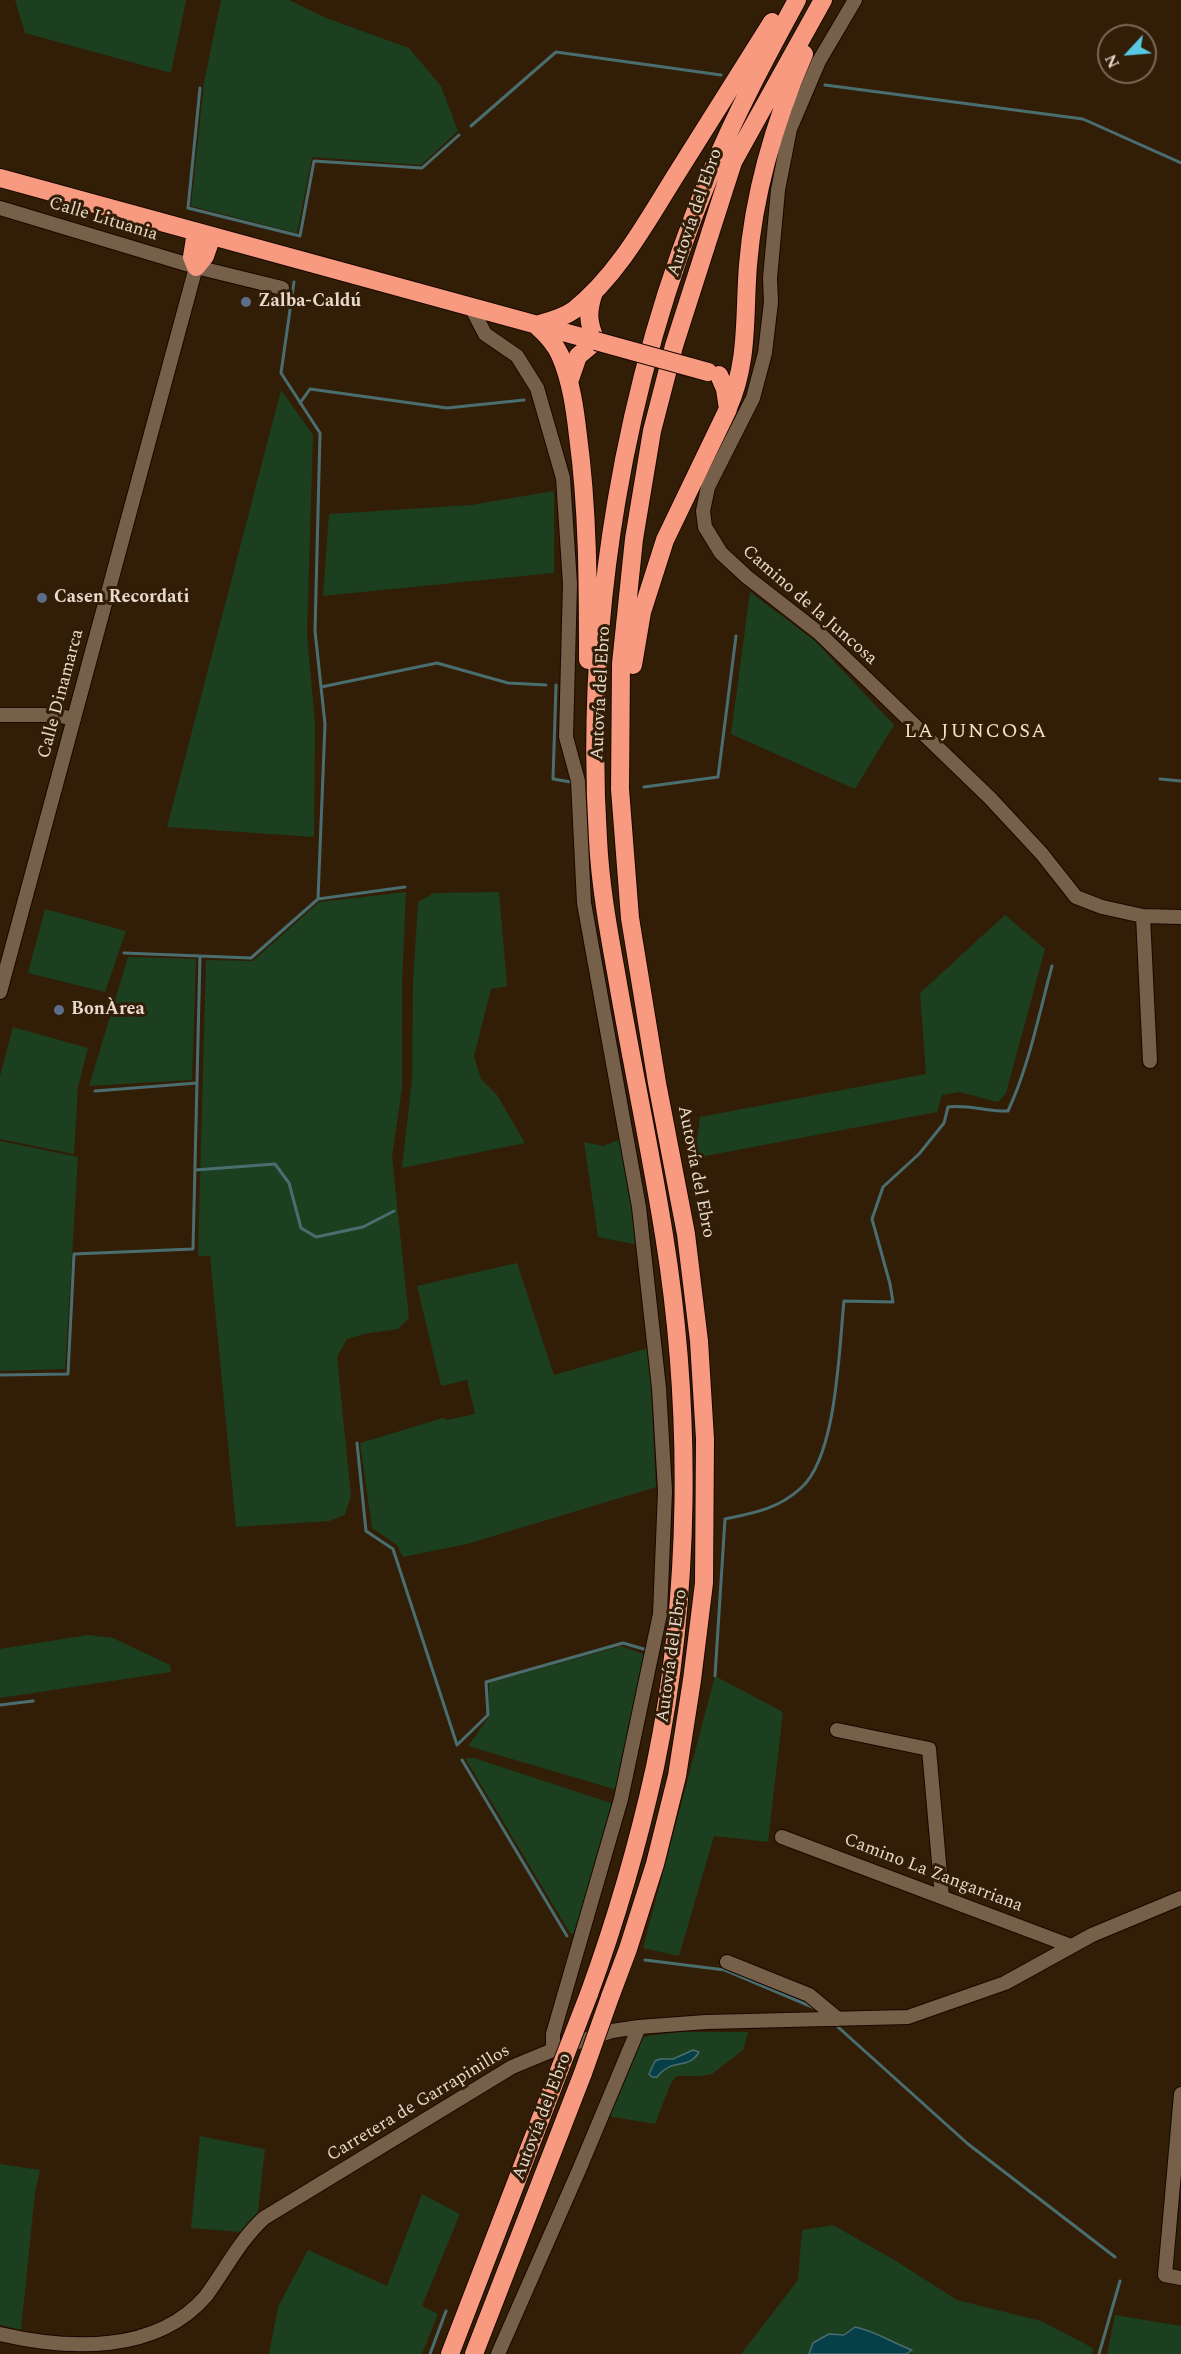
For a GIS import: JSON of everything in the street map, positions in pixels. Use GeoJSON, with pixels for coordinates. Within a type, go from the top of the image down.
{"type":"FeatureCollection","features":[{"type":"Feature","properties":{"kind":"highway"},"geometry":{"type":"LineString","coordinates":[[536,325],[566,315],[595,291],[643,228],[786,0]]}},
{"type":"Feature","properties":{"kind":"highway","name":"Autovía del Ebro"},"geometry":{"type":"LineString","coordinates":[[450,2354],[557,2058],[589,1994],[608,1940],[633,1858],[659,1742],[670,1674],[680,1580],[683,1440],[677,1340],[664,1236],[636,1088],[608,922],[598,845],[595,765],[599,660],[612,531],[632,420],[653,337],[709,177],[755,77],[797,0]]}},
{"type":"Feature","properties":{"kind":"highway"},"geometry":{"type":"LineString","coordinates":[[620,789],[635,647],[651,581],[665,540],[728,409],[738,380],[744,350],[748,265],[756,205],[769,147],[788,92],[826,0]]}},
{"type":"Feature","properties":{"kind":"highway","name":"Autovía del Ebro"},"geometry":{"type":"LineString","coordinates":[[474,2354],[583,2073],[628,1949],[655,1864],[677,1776],[692,1680],[704,1583],[705,1439],[699,1341],[686,1234],[657,1083],[630,918],[620,789],[621,664],[634,538],[652,431],[674,346],[733,162],[826,0]]}},
{"type":"Feature","properties":{"kind":"highway"},"geometry":{"type":"LineString","coordinates":[[0,178],[738,380]]}},
{"type":"Feature","properties":{"kind":"highway"},"geometry":{"type":"LineString","coordinates":[[196,267],[192,256],[204,234]]}},
{"type":"Feature","properties":{"kind":"highway"},"geometry":{"type":"LineString","coordinates":[[595,291],[588,313],[590,327],[596,341]]}},
{"type":"Feature","properties":{"kind":"highway"},"geometry":{"type":"LineString","coordinates":[[536,325],[555,346],[569,382],[583,469],[586,514],[590,746],[595,765]]}},
{"type":"Feature","properties":{"kind":"highway"},"geometry":{"type":"LineString","coordinates":[[569,382],[578,356],[596,341]]}},
{"type":"Feature","properties":{"kind":"highway"},"geometry":{"type":"LineString","coordinates":[[713,373],[744,350]]}},
{"type":"Feature","properties":{"kind":"highway"},"geometry":{"type":"LineString","coordinates":[[713,373],[725,389],[728,409]]}},
{"type":"Feature","properties":{"kind":"street","name":"Camino de la Juncosa"},"geometry":{"type":"LineString","coordinates":[[855,0],[819,61],[790,129],[778,190],[765,353],[753,398],[708,487],[703,511],[705,527],[721,553],[747,577],[819,633],[990,798],[1042,854],[1076,897],[1102,907],[1143,916],[1181,917]]}},
{"type":"Feature","properties":{"kind":"street","name":"Calle Lituania"},"geometry":{"type":"LineString","coordinates":[[0,208],[196,267],[282,288]]}},
{"type":"Feature","properties":{"kind":"street","name":"Calle Dinamarca"},"geometry":{"type":"LineString","coordinates":[[0,992],[196,267]]}},
{"type":"Feature","properties":{"kind":"street"},"geometry":{"type":"LineString","coordinates":[[471,307],[485,334],[517,356],[537,388],[563,478],[570,584],[566,737],[578,781],[584,903],[639,1207],[659,1388],[665,1491],[660,1614],[621,1799],[553,2034],[557,2058]]}},
{"type":"Feature","properties":{"kind":"street"},"geometry":{"type":"LineString","coordinates":[[738,380],[757,385]]}},
{"type":"Feature","properties":{"kind":"street"},"geometry":{"type":"LineString","coordinates":[[0,715],[56,715],[74,719]]}},
{"type":"Feature","properties":{"kind":"street"},"geometry":{"type":"LineString","coordinates":[[1143,916],[1150,1061]]}},
{"type":"Feature","properties":{"kind":"street"},"geometry":{"type":"LineString","coordinates":[[837,1730],[929,1749],[942,1897]]}},
{"type":"Feature","properties":{"kind":"street","name":"Camino La Zangarriana"},"geometry":{"type":"LineString","coordinates":[[782,1837],[1071,1946]]}},
{"type":"Feature","properties":{"kind":"street","name":"Carretera de Garrapinillos"},"geometry":{"type":"LineString","coordinates":[[0,2334],[37,2342],[80,2347],[131,2341],[160,2332],[183,2318],[205,2297],[243,2239],[264,2218],[512,2067],[557,2058],[612,2031],[639,2027],[706,2022],[908,2017],[1005,1983],[1116,1924],[1181,1898]]}},
{"type":"Feature","properties":{"kind":"street"},"geometry":{"type":"LineString","coordinates":[[727,1962],[809,1995],[838,2019]]}},
{"type":"Feature","properties":{"kind":"street"},"geometry":{"type":"LineString","coordinates":[[498,2354],[639,2027]]}},
{"type":"Feature","properties":{"kind":"street"},"geometry":{"type":"LineString","coordinates":[[1181,2094],[1176,2183],[1165,2275],[1181,2278]]}},
{"type":"Feature","properties":{"kind":"green space"},"geometry":{"type":"Polygon","coordinates":[[[15,0],[186,0],[171,73],[25,33],[15,0]]]}},
{"type":"Feature","properties":{"kind":"green space"},"geometry":{"type":"Polygon","coordinates":[[[221,0],[289,0],[326,18],[409,48],[441,86],[458,131],[421,165],[312,157],[297,233],[191,206],[204,82],[221,0]]]}},
{"type":"Feature","properties":{"kind":"green space"},"geometry":{"type":"Polygon","coordinates":[[[281,390],[313,435],[307,634],[315,724],[314,837],[167,827],[281,390]]]}},
{"type":"Feature","properties":{"kind":"green space"},"geometry":{"type":"Polygon","coordinates":[[[554,491],[554,573],[323,596],[329,514],[471,505],[554,491]]]}},
{"type":"Feature","properties":{"kind":"green space"},"geometry":{"type":"Polygon","coordinates":[[[750,592],[814,640],[894,725],[855,789],[731,734],[750,592]]]}},
{"type":"Feature","properties":{"kind":"green space"},"geometry":{"type":"Polygon","coordinates":[[[406,892],[402,983],[402,1088],[392,1157],[409,1318],[398,1329],[347,1339],[337,1357],[351,1496],[345,1515],[329,1521],[236,1527],[210,1256],[198,1256],[206,960],[253,961],[319,902],[406,892]]]}},
{"type":"Feature","properties":{"kind":"green space"},"geometry":{"type":"Polygon","coordinates":[[[499,892],[507,986],[491,989],[474,1056],[481,1079],[497,1095],[525,1143],[402,1168],[412,1079],[413,984],[418,902],[434,893],[499,892]]]}},
{"type":"Feature","properties":{"kind":"green space"},"geometry":{"type":"Polygon","coordinates":[[[45,909],[126,931],[105,992],[28,973],[45,909]]]}},
{"type":"Feature","properties":{"kind":"green space"},"geometry":{"type":"Polygon","coordinates":[[[1005,915],[1045,949],[1006,1093],[998,1102],[959,1092],[942,1095],[937,1112],[695,1158],[700,1117],[926,1074],[920,993],[1005,915]]]}},
{"type":"Feature","properties":{"kind":"green space"},"geometry":{"type":"Polygon","coordinates":[[[128,957],[196,959],[192,1080],[89,1086],[128,957]]]}},
{"type":"Feature","properties":{"kind":"green space"},"geometry":{"type":"Polygon","coordinates":[[[13,1027],[88,1048],[78,1087],[74,1154],[0,1139],[0,1076],[13,1027]]]}},
{"type":"Feature","properties":{"kind":"green space"},"geometry":{"type":"Polygon","coordinates":[[[621,1139],[638,1245],[598,1237],[584,1142],[603,1146],[621,1139]]]}},
{"type":"Feature","properties":{"kind":"green space"},"geometry":{"type":"Polygon","coordinates":[[[0,1141],[78,1157],[65,1369],[0,1371],[0,1141]]]}},
{"type":"Feature","properties":{"kind":"green space"},"geometry":{"type":"Polygon","coordinates":[[[517,1263],[554,1375],[649,1348],[656,1487],[467,1544],[403,1557],[397,1545],[372,1528],[360,1443],[443,1418],[447,1420],[475,1414],[467,1380],[441,1386],[417,1286],[517,1263]]]}},
{"type":"Feature","properties":{"kind":"green space"},"geometry":{"type":"Polygon","coordinates":[[[88,1635],[113,1638],[170,1665],[171,1672],[0,1698],[0,1649],[88,1635]]]}},
{"type":"Feature","properties":{"kind":"green space"},"geometry":{"type":"Polygon","coordinates":[[[621,1646],[646,1655],[617,1790],[468,1746],[489,1717],[489,1683],[621,1646]]]}},
{"type":"Feature","properties":{"kind":"green space"},"geometry":{"type":"Polygon","coordinates":[[[715,1676],[783,1712],[768,1842],[714,1836],[679,1956],[643,1948],[715,1676]]]}},
{"type":"Feature","properties":{"kind":"green space"},"geometry":{"type":"Polygon","coordinates":[[[465,1758],[474,1758],[614,1804],[578,1935],[570,1933],[465,1758]]]}},
{"type":"Feature","properties":{"kind":"green space"},"geometry":{"type":"Polygon","coordinates":[[[680,2032],[748,2032],[743,2050],[712,2074],[677,2076],[671,2083],[655,2124],[607,2116],[641,2037],[680,2032]]]}},
{"type":"Feature","properties":{"kind":"green space"},"geometry":{"type":"Polygon","coordinates":[[[200,2136],[265,2149],[258,2212],[240,2232],[191,2228],[200,2136]]]}},
{"type":"Feature","properties":{"kind":"green space"},"geometry":{"type":"Polygon","coordinates":[[[0,2164],[40,2170],[35,2193],[21,2330],[0,2325],[0,2164]]]}},
{"type":"Feature","properties":{"kind":"green space"},"geometry":{"type":"Polygon","coordinates":[[[422,2194],[460,2214],[422,2306],[438,2314],[422,2354],[269,2354],[278,2307],[308,2250],[387,2286],[422,2194]]]}},
{"type":"Feature","properties":{"kind":"green space"},"geometry":{"type":"Polygon","coordinates":[[[833,2225],[896,2261],[957,2300],[1041,2321],[1093,2348],[1092,2354],[741,2354],[798,2280],[802,2230],[833,2225]]]}},
{"type":"Feature","properties":{"kind":"green space"},"geometry":{"type":"Polygon","coordinates":[[[1115,2315],[1181,2326],[1181,2354],[1107,2354],[1115,2315]]]}},
{"type":"Feature","properties":{"kind":"water"},"geometry":{"type":"Polygon","coordinates":[[[693,2050],[699,2052],[690,2061],[668,2067],[657,2077],[649,2074],[655,2061],[673,2059],[693,2050]]]}},
{"type":"Feature","properties":{"kind":"water"},"geometry":{"type":"Polygon","coordinates":[[[855,2327],[870,2331],[912,2350],[906,2354],[809,2354],[813,2343],[829,2334],[844,2335],[855,2327]]]}},
{"type":"Feature","properties":{"kind":"waterway"},"geometry":{"type":"LineString","coordinates":[[471,126],[556,52],[721,75]]}},
{"type":"Feature","properties":{"kind":"waterway"},"geometry":{"type":"LineString","coordinates":[[825,85],[1083,119],[1181,163]]}},
{"type":"Feature","properties":{"kind":"waterway"},"geometry":{"type":"LineString","coordinates":[[200,88],[188,208],[300,236],[314,161],[422,168],[459,135]]}},
{"type":"Feature","properties":{"kind":"waterway"},"geometry":{"type":"LineString","coordinates":[[124,953],[251,958],[318,899],[325,724],[315,631],[320,433],[281,373],[294,282]]}},
{"type":"Feature","properties":{"kind":"waterway"},"geometry":{"type":"LineString","coordinates":[[300,403],[310,389],[447,408],[524,400]]}},
{"type":"Feature","properties":{"kind":"waterway"},"geometry":{"type":"LineString","coordinates":[[644,787],[718,777],[736,636]]}},
{"type":"Feature","properties":{"kind":"waterway"},"geometry":{"type":"LineString","coordinates":[[321,687],[437,663],[508,683],[546,685]]}},
{"type":"Feature","properties":{"kind":"waterway"},"geometry":{"type":"LineString","coordinates":[[556,685],[553,779],[571,782]]}},
{"type":"Feature","properties":{"kind":"waterway"},"geometry":{"type":"LineString","coordinates":[[1160,779],[1181,781]]}},
{"type":"Feature","properties":{"kind":"waterway"},"geometry":{"type":"LineString","coordinates":[[318,899],[405,887]]}},
{"type":"Feature","properties":{"kind":"waterway"},"geometry":{"type":"LineString","coordinates":[[0,1375],[68,1374],[74,1254],[193,1249],[200,956]]}},
{"type":"Feature","properties":{"kind":"waterway"},"geometry":{"type":"LineString","coordinates":[[715,1676],[725,1519],[756,1512],[783,1501],[801,1488],[813,1473],[822,1452],[834,1400],[844,1301],[893,1302],[872,1219],[883,1187],[919,1154],[944,1123],[948,1107],[963,1106],[1008,1111],[1028,1058],[1052,966]]}},
{"type":"Feature","properties":{"kind":"waterway"},"geometry":{"type":"LineString","coordinates":[[95,1091],[197,1083]]}},
{"type":"Feature","properties":{"kind":"waterway"},"geometry":{"type":"LineString","coordinates":[[195,1170],[275,1164],[289,1183],[301,1228],[316,1237],[363,1227],[394,1211]]}},
{"type":"Feature","properties":{"kind":"waterway"},"geometry":{"type":"LineString","coordinates":[[357,1443],[366,1531],[393,1549],[457,1745],[488,1715],[486,1682],[623,1643],[647,1650]]}},
{"type":"Feature","properties":{"kind":"waterway"},"geometry":{"type":"LineString","coordinates":[[0,1705],[33,1701]]}},
{"type":"Feature","properties":{"kind":"waterway"},"geometry":{"type":"LineString","coordinates":[[462,1760],[567,1936]]}},
{"type":"Feature","properties":{"kind":"waterway"},"geometry":{"type":"LineString","coordinates":[[645,1960],[725,1970],[817,2009]]}},
{"type":"Feature","properties":{"kind":"waterway"},"geometry":{"type":"LineString","coordinates":[[838,2027],[968,2144],[1115,2257]]}},
{"type":"Feature","properties":{"kind":"waterway"},"geometry":{"type":"LineString","coordinates":[[1099,2354],[1120,2281]]}},
{"type":"Feature","properties":{"kind":"waterway"},"geometry":{"type":"LineString","coordinates":[[430,2354],[446,2311]]}},
{"type":"Feature","properties":{"kind":"place","name":"Zalba-Caldú"},"geometry":{"type":"Point","coordinates":[246,302]}},
{"type":"Feature","properties":{"kind":"place","name":"Casen Recordati"},"geometry":{"type":"Point","coordinates":[42,598]}},
{"type":"Feature","properties":{"kind":"place","name":"BonÀrea"},"geometry":{"type":"Point","coordinates":[59,1010]}},
{"type":"Feature","properties":{"kind":"district","name":"LA JUNCOSA"},"geometry":{"type":"Point","coordinates":[976,733]}}]}
